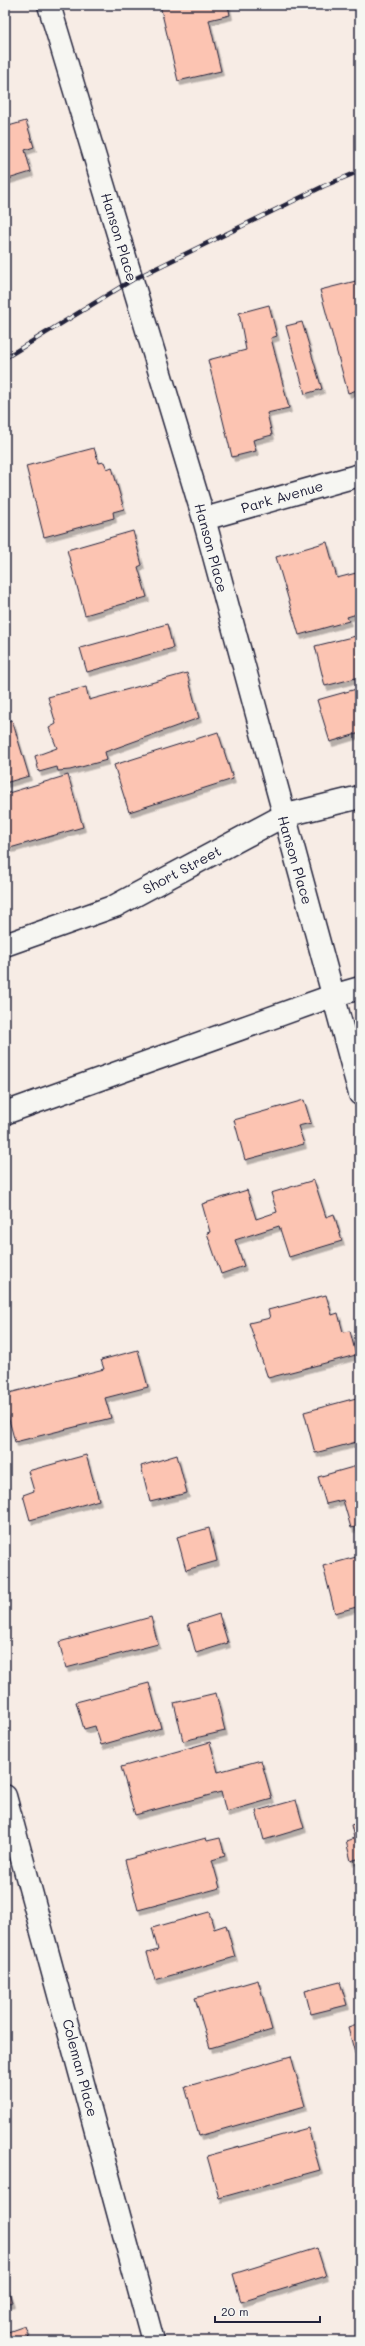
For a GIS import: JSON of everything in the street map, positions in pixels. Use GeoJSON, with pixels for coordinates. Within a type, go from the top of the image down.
{"type":"FeatureCollection","features":[{"type":"Feature","properties":{"kind":"street","name":"Hanson Place"},"geometry":{"type":"LineString","coordinates":[[49,5],[204,520],[283,816],[360,1094]]}},
{"type":"Feature","properties":{"kind":"street","name":"Park Avenue"},"geometry":{"type":"LineString","coordinates":[[204,520],[360,475]]}},
{"type":"Feature","properties":{"kind":"street","name":"Short Street"},"geometry":{"type":"LineString","coordinates":[[5,945],[115,906],[283,816],[360,797]]}},
{"type":"Feature","properties":{"kind":"street"},"geometry":{"type":"LineString","coordinates":[[5,1113],[332,996],[360,988]]}},
{"type":"Feature","properties":{"kind":"street","name":"Coleman Place"},"geometry":{"type":"LineString","coordinates":[[5,1796],[153,2341]]}},
{"type":"Feature","properties":{"kind":"building"},"geometry":{"type":"Polygon","coordinates":[[[160,5],[228,5],[230,15],[209,20],[221,71],[178,81],[160,5]]]}},
{"type":"Feature","properties":{"kind":"building"},"geometry":{"type":"Polygon","coordinates":[[[26,121],[34,147],[25,150],[31,172],[5,180],[5,127],[26,121]]]}},
{"type":"Feature","properties":{"kind":"building"},"geometry":{"type":"Polygon","coordinates":[[[360,280],[360,325],[357,326],[360,337],[360,389],[348,393],[320,290],[360,280]]]}},
{"type":"Feature","properties":{"kind":"building"},"geometry":{"type":"Polygon","coordinates":[[[269,305],[277,336],[271,338],[289,408],[267,413],[272,435],[253,440],[256,451],[232,457],[208,360],[246,350],[239,313],[269,305]]]}},
{"type":"Feature","properties":{"kind":"building"},"geometry":{"type":"Polygon","coordinates":[[[302,322],[322,389],[305,394],[286,326],[302,322]]]}},
{"type":"Feature","properties":{"kind":"building"},"geometry":{"type":"Polygon","coordinates":[[[94,448],[99,463],[104,462],[107,469],[112,467],[124,509],[113,512],[114,518],[44,537],[26,466],[94,448]]]}},
{"type":"Feature","properties":{"kind":"building"},"geometry":{"type":"Polygon","coordinates":[[[133,531],[142,565],[138,567],[147,597],[85,615],[67,550],[133,531]]]}},
{"type":"Feature","properties":{"kind":"building"},"geometry":{"type":"Polygon","coordinates":[[[327,542],[337,578],[360,572],[360,613],[347,617],[349,621],[299,635],[276,557],[327,542]]]}},
{"type":"Feature","properties":{"kind":"building"},"geometry":{"type":"Polygon","coordinates":[[[167,624],[173,648],[87,672],[80,648],[167,624]]]}},
{"type":"Feature","properties":{"kind":"building"},"geometry":{"type":"Polygon","coordinates":[[[360,635],[360,677],[325,686],[315,646],[360,635]]]}},
{"type":"Feature","properties":{"kind":"building"},"geometry":{"type":"Polygon","coordinates":[[[187,673],[199,718],[105,752],[107,760],[70,770],[58,771],[57,767],[39,772],[35,756],[57,748],[49,728],[56,724],[48,697],[86,687],[89,700],[187,673]]]}},
{"type":"Feature","properties":{"kind":"building"},"geometry":{"type":"Polygon","coordinates":[[[360,688],[360,733],[330,742],[317,700],[360,688]]]}},
{"type":"Feature","properties":{"kind":"building"},"geometry":{"type":"Polygon","coordinates":[[[12,720],[29,776],[5,783],[5,722],[12,720]]]}},
{"type":"Feature","properties":{"kind":"building"},"geometry":{"type":"Polygon","coordinates":[[[218,732],[233,779],[129,812],[114,765],[218,732]]]}},
{"type":"Feature","properties":{"kind":"building"},"geometry":{"type":"Polygon","coordinates":[[[68,775],[83,827],[10,848],[5,832],[5,794],[68,775]]]}},
{"type":"Feature","properties":{"kind":"building"},"geometry":{"type":"Polygon","coordinates":[[[304,1100],[311,1123],[298,1126],[304,1144],[245,1160],[234,1120],[304,1100]]]}},
{"type":"Feature","properties":{"kind":"building"},"geometry":{"type":"Polygon","coordinates":[[[314,1180],[326,1217],[334,1214],[342,1241],[289,1257],[279,1226],[235,1240],[244,1266],[221,1274],[207,1233],[210,1232],[202,1204],[247,1190],[256,1219],[277,1212],[271,1193],[314,1180]]]}},
{"type":"Feature","properties":{"kind":"building"},"geometry":{"type":"Polygon","coordinates":[[[326,1295],[332,1315],[338,1313],[343,1332],[350,1331],[356,1355],[268,1378],[249,1323],[270,1318],[268,1310],[326,1295]]]}},
{"type":"Feature","properties":{"kind":"building"},"geometry":{"type":"Polygon","coordinates":[[[138,1350],[148,1387],[105,1398],[111,1418],[15,1442],[5,1405],[5,1394],[104,1369],[101,1360],[138,1350]]]}},
{"type":"Feature","properties":{"kind":"building"},"geometry":{"type":"Polygon","coordinates":[[[360,1397],[360,1441],[315,1453],[304,1412],[360,1397]]]}},
{"type":"Feature","properties":{"kind":"building"},"geometry":{"type":"Polygon","coordinates":[[[86,1455],[99,1500],[30,1520],[23,1495],[34,1491],[28,1471],[86,1455]]]}},
{"type":"Feature","properties":{"kind":"building"},"geometry":{"type":"Polygon","coordinates":[[[177,1455],[187,1493],[150,1502],[141,1466],[177,1455]]]}},
{"type":"Feature","properties":{"kind":"building"},"geometry":{"type":"Polygon","coordinates":[[[360,1465],[360,1526],[351,1528],[343,1500],[326,1504],[318,1477],[360,1465]]]}},
{"type":"Feature","properties":{"kind":"building"},"geometry":{"type":"Polygon","coordinates":[[[209,1528],[217,1561],[186,1570],[177,1537],[209,1528]]]}},
{"type":"Feature","properties":{"kind":"building"},"geometry":{"type":"Polygon","coordinates":[[[360,1556],[360,1606],[335,1613],[323,1566],[360,1556]]]}},
{"type":"Feature","properties":{"kind":"building"},"geometry":{"type":"Polygon","coordinates":[[[219,1614],[228,1643],[196,1653],[188,1624],[219,1614]]]}},
{"type":"Feature","properties":{"kind":"building"},"geometry":{"type":"Polygon","coordinates":[[[151,1617],[158,1644],[66,1668],[59,1642],[151,1617]]]}},
{"type":"Feature","properties":{"kind":"building"},"geometry":{"type":"Polygon","coordinates":[[[149,1683],[161,1728],[101,1745],[95,1726],[84,1729],[76,1702],[149,1683]]]}},
{"type":"Feature","properties":{"kind":"building"},"geometry":{"type":"Polygon","coordinates":[[[216,1693],[225,1731],[183,1741],[174,1703],[216,1693]]]}},
{"type":"Feature","properties":{"kind":"building"},"geometry":{"type":"Polygon","coordinates":[[[210,1742],[218,1772],[261,1760],[272,1799],[226,1812],[221,1792],[135,1815],[121,1767],[210,1742]]]}},
{"type":"Feature","properties":{"kind":"building"},"geometry":{"type":"Polygon","coordinates":[[[296,1800],[304,1828],[264,1840],[256,1811],[296,1800]]]}},
{"type":"Feature","properties":{"kind":"building"},"geometry":{"type":"Polygon","coordinates":[[[360,1822],[360,1858],[351,1861],[346,1841],[354,1838],[351,1825],[360,1822]]]}},
{"type":"Feature","properties":{"kind":"building"},"geometry":{"type":"Polygon","coordinates":[[[206,1838],[207,1841],[220,1838],[225,1856],[212,1860],[220,1888],[138,1910],[125,1860],[206,1838]]]}},
{"type":"Feature","properties":{"kind":"building"},"geometry":{"type":"Polygon","coordinates":[[[209,1912],[214,1929],[226,1925],[235,1957],[155,1980],[147,1953],[158,1950],[152,1928],[209,1912]]]}},
{"type":"Feature","properties":{"kind":"building"},"geometry":{"type":"Polygon","coordinates":[[[258,1980],[272,2030],[210,2048],[195,1998],[258,1980]]]}},
{"type":"Feature","properties":{"kind":"building"},"geometry":{"type":"Polygon","coordinates":[[[340,1982],[347,2005],[311,2014],[305,1991],[340,1982]]]}},
{"type":"Feature","properties":{"kind":"building"},"geometry":{"type":"Polygon","coordinates":[[[360,2024],[360,2063],[358,2064],[348,2028],[360,2024]]]}},
{"type":"Feature","properties":{"kind":"building"},"geometry":{"type":"Polygon","coordinates":[[[291,2056],[305,2106],[199,2136],[185,2087],[291,2056]]]}},
{"type":"Feature","properties":{"kind":"building"},"geometry":{"type":"Polygon","coordinates":[[[308,2128],[320,2170],[219,2198],[207,2156],[308,2128]]]}},
{"type":"Feature","properties":{"kind":"building"},"geometry":{"type":"Polygon","coordinates":[[[317,2248],[326,2276],[241,2302],[233,2274],[317,2248]]]}},
{"type":"Feature","properties":{"kind":"building"},"geometry":{"type":"Polygon","coordinates":[[[5,2280],[12,2302],[5,2304],[5,2280]]]}},
{"type":"Feature","properties":{"kind":"building"},"geometry":{"type":"Polygon","coordinates":[[[25,2326],[30,2341],[5,2341],[5,2333],[25,2326]]]}},
{"type":"Feature","properties":{"kind":"railway"},"geometry":{"type":"LineString","coordinates":[[5,358],[132,280],[324,186],[360,171]]}}]}
